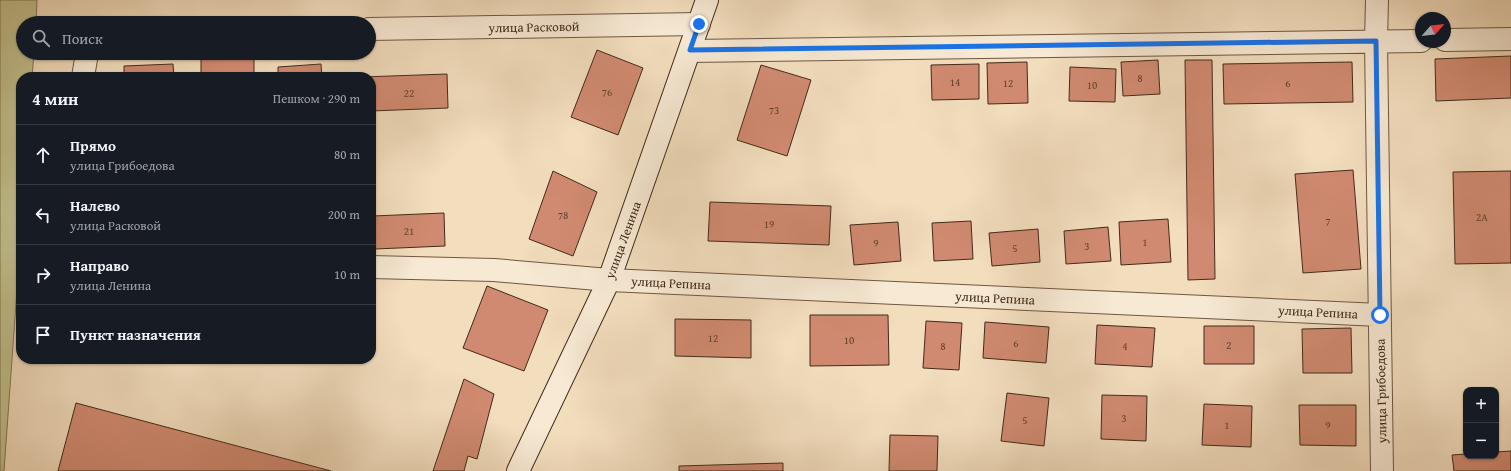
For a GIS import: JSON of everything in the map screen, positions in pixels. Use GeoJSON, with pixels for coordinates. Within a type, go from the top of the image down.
{"type":"FeatureCollection","features":[{"type":"Feature","properties":{"kind":"street","name":"улица Ленина"},"geometry":{"type":"LineString","coordinates":[[518,471],[609,280],[707,0]]}},
{"type":"Feature","properties":{"kind":"street","name":"улица Грибоедова"},"geometry":{"type":"LineString","coordinates":[[1377,0],[1376,41],[1382,471]]}},
{"type":"Feature","properties":{"kind":"street","name":"улица Расковой"},"geometry":{"type":"LineString","coordinates":[[376,29],[699,24]]}},
{"type":"Feature","properties":{"kind":"street"},"geometry":{"type":"LineString","coordinates":[[1451,40],[1511,39]]}},
{"type":"Feature","properties":{"kind":"street"},"geometry":{"type":"LineString","coordinates":[[690,50],[1415,41]]}},
{"type":"Feature","properties":{"kind":"street"},"geometry":{"type":"LineString","coordinates":[[84,72],[86,60]]}},
{"type":"Feature","properties":{"kind":"street","name":"улица Репина"},"geometry":{"type":"LineString","coordinates":[[376,267],[494,270],[609,280],[1380,315]]}},
{"type":"Feature","properties":{"kind":"shaded area"},"geometry":{"type":"Polygon","coordinates":[[[0,0],[37,0],[36,16],[16,16],[16,60],[33,60],[32,72],[16,72],[16,304],[4,471],[0,471],[0,0]]]}},
{"type":"Feature","properties":{"kind":"building"},"geometry":{"type":"Polygon","coordinates":[[[597,50],[643,68],[618,135],[571,117],[597,50]]]}},
{"type":"Feature","properties":{"kind":"building"},"geometry":{"type":"Polygon","coordinates":[[[1511,56],[1511,98],[1436,101],[1435,59],[1511,56]]]}},
{"type":"Feature","properties":{"kind":"building"},"geometry":{"type":"Polygon","coordinates":[[[201,60],[254,60],[254,72],[201,72],[201,60]]]}},
{"type":"Feature","properties":{"kind":"building"},"geometry":{"type":"Polygon","coordinates":[[[1158,60],[1160,94],[1123,96],[1121,62],[1158,60]]]}},
{"type":"Feature","properties":{"kind":"building"},"geometry":{"type":"Polygon","coordinates":[[[1185,60],[1212,60],[1215,279],[1188,280],[1185,60]]]}},
{"type":"Feature","properties":{"kind":"building"},"geometry":{"type":"Polygon","coordinates":[[[1027,62],[1028,103],[988,104],[987,63],[1027,62]]]}},
{"type":"Feature","properties":{"kind":"building"},"geometry":{"type":"Polygon","coordinates":[[[1352,62],[1353,102],[1224,104],[1223,64],[1352,62]]]}},
{"type":"Feature","properties":{"kind":"building"},"geometry":{"type":"Polygon","coordinates":[[[173,64],[174,72],[124,72],[124,66],[173,64]]]}},
{"type":"Feature","properties":{"kind":"building"},"geometry":{"type":"Polygon","coordinates":[[[321,64],[322,72],[278,72],[278,67],[321,64]]]}},
{"type":"Feature","properties":{"kind":"building"},"geometry":{"type":"Polygon","coordinates":[[[979,64],[979,99],[932,100],[931,65],[979,64]]]}},
{"type":"Feature","properties":{"kind":"building"},"geometry":{"type":"Polygon","coordinates":[[[761,65],[811,80],[787,156],[737,140],[761,65]]]}},
{"type":"Feature","properties":{"kind":"building"},"geometry":{"type":"Polygon","coordinates":[[[1070,67],[1116,69],[1115,102],[1069,101],[1070,67]]]}},
{"type":"Feature","properties":{"kind":"building"},"geometry":{"type":"Polygon","coordinates":[[[447,74],[448,108],[376,111],[376,77],[447,74]]]}},
{"type":"Feature","properties":{"kind":"building"},"geometry":{"type":"Polygon","coordinates":[[[1353,170],[1361,269],[1303,273],[1295,174],[1353,170]]]}},
{"type":"Feature","properties":{"kind":"building"},"geometry":{"type":"Polygon","coordinates":[[[553,171],[597,192],[573,256],[529,239],[553,171]]]}},
{"type":"Feature","properties":{"kind":"building"},"geometry":{"type":"Polygon","coordinates":[[[1511,171],[1511,263],[1455,264],[1453,172],[1511,171]]]}},
{"type":"Feature","properties":{"kind":"building"},"geometry":{"type":"Polygon","coordinates":[[[710,202],[831,206],[829,245],[708,241],[710,202]]]}},
{"type":"Feature","properties":{"kind":"building"},"geometry":{"type":"Polygon","coordinates":[[[444,213],[445,246],[376,249],[376,216],[444,213]]]}},
{"type":"Feature","properties":{"kind":"building"},"geometry":{"type":"Polygon","coordinates":[[[1168,219],[1171,262],[1121,265],[1119,222],[1168,219]]]}},
{"type":"Feature","properties":{"kind":"building"},"geometry":{"type":"Polygon","coordinates":[[[971,221],[973,259],[934,261],[932,223],[971,221]]]}},
{"type":"Feature","properties":{"kind":"building"},"geometry":{"type":"Polygon","coordinates":[[[898,222],[901,261],[854,265],[850,225],[898,222]]]}},
{"type":"Feature","properties":{"kind":"building"},"geometry":{"type":"Polygon","coordinates":[[[1108,227],[1111,261],[1066,264],[1064,231],[1108,227]]]}},
{"type":"Feature","properties":{"kind":"building"},"geometry":{"type":"Polygon","coordinates":[[[1038,229],[1040,262],[992,266],[989,233],[1038,229]]]}},
{"type":"Feature","properties":{"kind":"building"},"geometry":{"type":"Polygon","coordinates":[[[487,286],[548,310],[524,371],[463,348],[487,286]]]}},
{"type":"Feature","properties":{"kind":"building"},"geometry":{"type":"Polygon","coordinates":[[[810,315],[888,315],[889,365],[810,366],[810,315]]]}},
{"type":"Feature","properties":{"kind":"building"},"geometry":{"type":"Polygon","coordinates":[[[675,319],[751,320],[751,358],[675,356],[675,319]]]}},
{"type":"Feature","properties":{"kind":"building"},"geometry":{"type":"Polygon","coordinates":[[[926,321],[962,323],[959,370],[923,368],[926,321]]]}},
{"type":"Feature","properties":{"kind":"building"},"geometry":{"type":"Polygon","coordinates":[[[985,322],[1049,327],[1046,363],[983,358],[985,322]]]}},
{"type":"Feature","properties":{"kind":"building"},"geometry":{"type":"Polygon","coordinates":[[[1097,325],[1155,328],[1152,367],[1095,364],[1097,325]]]}},
{"type":"Feature","properties":{"kind":"building"},"geometry":{"type":"Polygon","coordinates":[[[1204,326],[1254,326],[1254,364],[1204,364],[1204,326]]]}},
{"type":"Feature","properties":{"kind":"building"},"geometry":{"type":"Polygon","coordinates":[[[1351,328],[1352,373],[1303,373],[1302,329],[1351,328]]]}},
{"type":"Feature","properties":{"kind":"building"},"geometry":{"type":"Polygon","coordinates":[[[464,379],[494,394],[477,459],[468,456],[464,471],[433,471],[464,379]]]}},
{"type":"Feature","properties":{"kind":"building"},"geometry":{"type":"Polygon","coordinates":[[[1007,393],[1049,398],[1044,446],[1001,441],[1007,393]]]}},
{"type":"Feature","properties":{"kind":"building"},"geometry":{"type":"Polygon","coordinates":[[[1102,395],[1147,396],[1146,441],[1101,439],[1102,395]]]}},
{"type":"Feature","properties":{"kind":"building"},"geometry":{"type":"Polygon","coordinates":[[[76,403],[331,471],[58,471],[76,403]]]}},
{"type":"Feature","properties":{"kind":"building"},"geometry":{"type":"Polygon","coordinates":[[[1204,404],[1252,406],[1251,447],[1202,445],[1204,404]]]}},
{"type":"Feature","properties":{"kind":"building"},"geometry":{"type":"Polygon","coordinates":[[[1299,405],[1356,405],[1356,446],[1300,445],[1299,405]]]}},
{"type":"Feature","properties":{"kind":"building"},"geometry":{"type":"Polygon","coordinates":[[[890,435],[938,436],[937,471],[889,471],[890,435]]]}},
{"type":"Feature","properties":{"kind":"building"},"geometry":{"type":"Polygon","coordinates":[[[1511,451],[1511,471],[1454,471],[1452,455],[1463,454],[1463,459],[1499,459],[1499,452],[1511,451]]]}},
{"type":"Feature","properties":{"kind":"building"},"geometry":{"type":"Polygon","coordinates":[[[783,463],[783,471],[679,471],[679,466],[783,463]]]}},
{"type":"Feature","properties":{"kind":"route"},"geometry":{"type":"LineString","coordinates":[[699,24],[690,50],[1376,41],[1380,315]]}}]}
